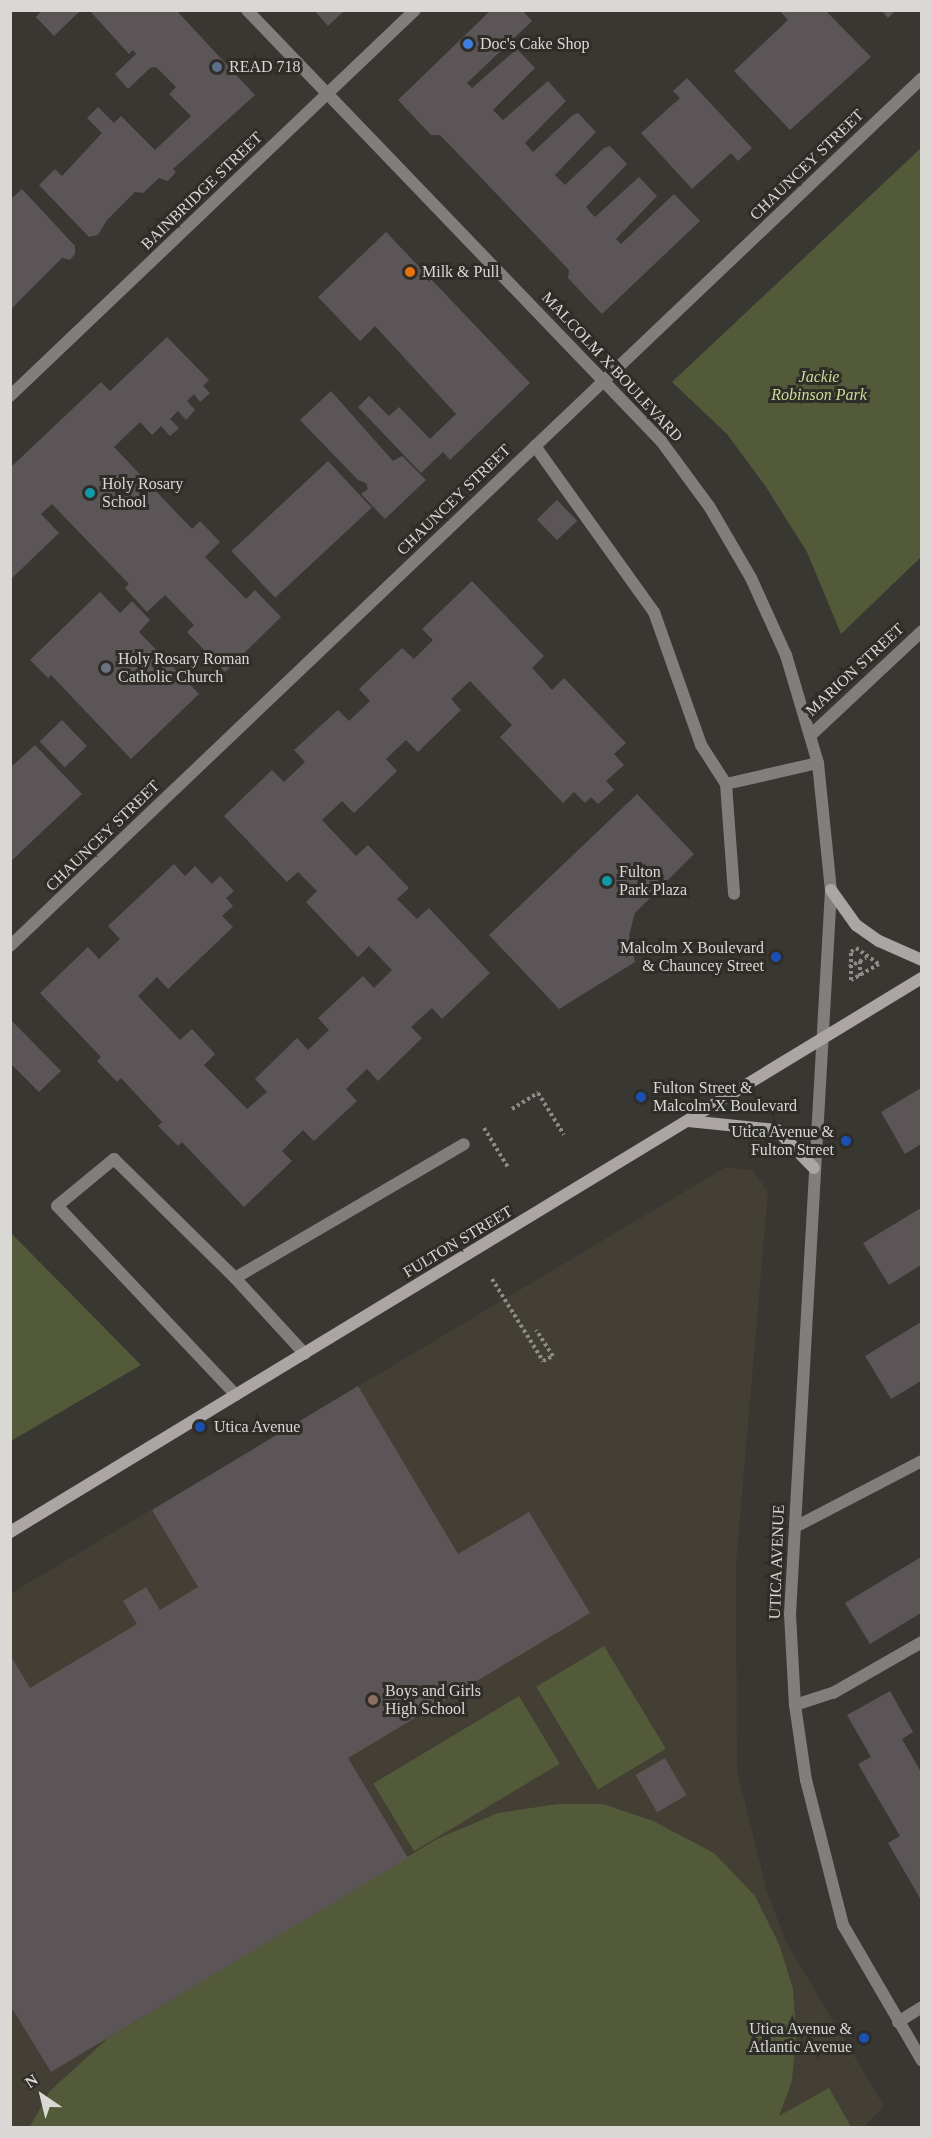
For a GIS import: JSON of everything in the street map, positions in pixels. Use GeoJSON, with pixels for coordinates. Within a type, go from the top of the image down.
{"type":"FeatureCollection","features":[{"type":"Feature","properties":{"kind":"main road"},"geometry":{"type":"LineString","coordinates":[[831,890],[856,925],[879,941],[921,960]]}},
{"type":"Feature","properties":{"kind":"main road","name":"FULTON STREET"},"geometry":{"type":"LineString","coordinates":[[11,1531],[921,978]]}},
{"type":"Feature","properties":{"kind":"main road"},"geometry":{"type":"LineString","coordinates":[[688,1121],[777,1130],[814,1168]]}},
{"type":"Feature","properties":{"kind":"street","name":"MALCOLM X BOULEVARD"},"geometry":{"type":"LineString","coordinates":[[247,10],[606,380],[661,441],[719,524],[751,578],[786,655],[812,734],[818,763],[831,890],[821,1038]]}},
{"type":"Feature","properties":{"kind":"street","name":"BAINBRIDGE STREET"},"geometry":{"type":"LineString","coordinates":[[10,396],[415,10]]}},
{"type":"Feature","properties":{"kind":"street","name":"CHAUNCEY STREET"},"geometry":{"type":"LineString","coordinates":[[10,946],[921,78]]}},
{"type":"Feature","properties":{"kind":"street"},"geometry":{"type":"LineString","coordinates":[[535,446],[654,612],[701,745],[726,784],[734,894]]}},
{"type":"Feature","properties":{"kind":"street","name":"MARION STREET"},"geometry":{"type":"LineString","coordinates":[[812,734],[921,631]]}},
{"type":"Feature","properties":{"kind":"street"},"geometry":{"type":"LineString","coordinates":[[726,784],[818,763]]}},
{"type":"Feature","properties":{"kind":"street","name":"UTICA AVENUE"},"geometry":{"type":"LineString","coordinates":[[821,1038],[790,1614],[795,1705],[806,1780],[843,1925],[921,2061]]}},
{"type":"Feature","properties":{"kind":"street"},"geometry":{"type":"LineString","coordinates":[[235,1278],[464,1144]]}},
{"type":"Feature","properties":{"kind":"street"},"geometry":{"type":"LineString","coordinates":[[237,1395],[57,1206],[114,1159],[235,1278],[305,1354]]}},
{"type":"Feature","properties":{"kind":"street"},"geometry":{"type":"LineString","coordinates":[[795,1527],[921,1461]]}},
{"type":"Feature","properties":{"kind":"street"},"geometry":{"type":"LineString","coordinates":[[795,1705],[833,1692],[921,1642]]}},
{"type":"Feature","properties":{"kind":"street"},"geometry":{"type":"LineString","coordinates":[[898,2022],[921,2007]]}},
{"type":"Feature","properties":{"kind":"path"},"geometry":{"type":"LineString","coordinates":[[853,949],[869,956],[879,964],[851,980],[849,967],[853,949]]}},
{"type":"Feature","properties":{"kind":"path"},"geometry":{"type":"LineString","coordinates":[[849,967],[869,956]]}},
{"type":"Feature","properties":{"kind":"path"},"geometry":{"type":"LineString","coordinates":[[860,961],[860,976]]}},
{"type":"Feature","properties":{"kind":"path"},"geometry":{"type":"LineString","coordinates":[[513,1109],[538,1093],[564,1135]]}},
{"type":"Feature","properties":{"kind":"path"},"geometry":{"type":"LineString","coordinates":[[484,1128],[509,1169]]}},
{"type":"Feature","properties":{"kind":"path"},"geometry":{"type":"LineString","coordinates":[[492,1279],[543,1361],[553,1356],[536,1330]]}},
{"type":"Feature","properties":{"kind":"shaded area","name":"Boys and Girls High School"},"geometry":{"type":"Polygon","coordinates":[[[726,1167],[753,1170],[768,1192],[736,1564],[737,1770],[767,1891],[786,1942],[884,2106],[863,2128],[11,2127],[10,1594],[726,1167]]]}},
{"type":"Feature","properties":{"kind":"green space","name":"Jackie Robinson Park"},"geometry":{"type":"Polygon","coordinates":[[[921,148],[921,557],[841,634],[807,552],[766,487],[727,434],[672,382],[921,148]]]}},
{"type":"Feature","properties":{"kind":"green space"},"geometry":{"type":"Polygon","coordinates":[[[10,1232],[141,1365],[11,1441],[10,1441],[10,1232]]]}},
{"type":"Feature","properties":{"kind":"green space"},"geometry":{"type":"Polygon","coordinates":[[[604,1646],[666,1749],[598,1790],[536,1687],[604,1646]]]}},
{"type":"Feature","properties":{"kind":"green space"},"geometry":{"type":"Polygon","coordinates":[[[519,1696],[560,1764],[414,1851],[373,1784],[519,1696]]]}},
{"type":"Feature","properties":{"kind":"green space"},"geometry":{"type":"Polygon","coordinates":[[[558,1804],[603,1804],[653,1821],[714,1853],[755,1896],[779,1944],[793,1989],[796,2035],[792,2081],[779,2116],[829,2088],[851,2127],[29,2128],[50,2091],[108,2038],[437,1839],[498,1813],[558,1804]]]}},
{"type":"Feature","properties":{"kind":"building"},"geometry":{"type":"Polygon","coordinates":[[[42,10],[81,10],[54,36],[36,17],[42,10]]]}},
{"type":"Feature","properties":{"kind":"building"},"geometry":{"type":"Polygon","coordinates":[[[89,10],[176,10],[255,95],[173,169],[176,172],[168,181],[159,178],[143,193],[135,192],[107,220],[98,235],[89,237],[39,185],[55,169],[62,176],[102,133],[87,118],[98,107],[114,123],[121,116],[155,150],[191,116],[169,94],[176,87],[156,67],[150,68],[128,89],[115,74],[136,54],[133,50],[129,54],[89,10]]]}},
{"type":"Feature","properties":{"kind":"building"},"geometry":{"type":"Polygon","coordinates":[[[314,10],[345,10],[328,26],[314,10]]]}},
{"type":"Feature","properties":{"kind":"building"},"geometry":{"type":"Polygon","coordinates":[[[491,10],[522,10],[532,21],[467,83],[472,88],[517,49],[535,68],[493,110],[503,120],[548,81],[566,101],[525,143],[533,152],[578,113],[596,132],[555,175],[565,185],[604,148],[610,146],[627,164],[586,207],[590,212],[595,217],[639,177],[657,196],[616,239],[621,244],[674,194],[700,221],[602,314],[568,278],[569,270],[489,186],[440,135],[431,135],[398,100],[491,10]]]}},
{"type":"Feature","properties":{"kind":"building"},"geometry":{"type":"Polygon","coordinates":[[[779,10],[825,10],[871,57],[790,130],[734,71],[788,20],[779,10]]]}},
{"type":"Feature","properties":{"kind":"building"},"geometry":{"type":"Polygon","coordinates":[[[881,10],[896,10],[888,18],[881,10]]]}},
{"type":"Feature","properties":{"kind":"building"},"geometry":{"type":"Polygon","coordinates":[[[687,78],[752,148],[738,161],[731,153],[692,189],[641,133],[680,98],[673,91],[687,78]]]}},
{"type":"Feature","properties":{"kind":"building"},"geometry":{"type":"Polygon","coordinates":[[[22,189],[75,246],[75,254],[70,260],[62,258],[10,310],[10,200],[22,189]]]}},
{"type":"Feature","properties":{"kind":"building"},"geometry":{"type":"Polygon","coordinates":[[[386,232],[530,383],[450,460],[443,452],[421,473],[358,407],[369,396],[389,416],[399,407],[430,439],[456,414],[375,326],[360,341],[318,297],[386,232]]]}},
{"type":"Feature","properties":{"kind":"building"},"geometry":{"type":"Polygon","coordinates":[[[167,337],[209,380],[203,386],[210,393],[200,402],[194,394],[187,401],[195,410],[186,420],[178,411],[170,419],[179,428],[170,436],[161,426],[152,435],[140,422],[114,447],[192,529],[200,521],[220,542],[205,557],[246,599],[255,590],[281,617],[225,672],[187,632],[194,625],[165,595],[147,612],[125,588],[129,584],[52,504],[41,514],[59,533],[10,580],[10,468],[101,382],[110,391],[167,337]]]}},
{"type":"Feature","properties":{"kind":"building"},"geometry":{"type":"Polygon","coordinates":[[[331,391],[393,461],[402,456],[426,480],[385,519],[361,494],[368,489],[366,483],[358,480],[300,420],[331,391]]]}},
{"type":"Feature","properties":{"kind":"building"},"geometry":{"type":"Polygon","coordinates":[[[328,461],[372,508],[275,598],[231,551],[328,461]]]}},
{"type":"Feature","properties":{"kind":"building"},"geometry":{"type":"Polygon","coordinates":[[[557,500],[577,521],[557,540],[537,519],[557,500]]]}},
{"type":"Feature","properties":{"kind":"building"},"geometry":{"type":"Polygon","coordinates":[[[472,581],[544,656],[532,668],[552,690],[564,678],[626,743],[614,754],[624,765],[606,781],[614,790],[598,804],[591,797],[585,803],[574,792],[563,803],[500,737],[512,725],[470,681],[451,699],[461,710],[418,752],[406,740],[386,759],[397,771],[354,813],[342,801],[322,820],[356,856],[368,845],[409,888],[397,899],[417,919],[429,908],[490,973],[442,1019],[432,1008],[411,1027],[422,1038],[378,1081],[367,1069],[346,1089],[357,1101],[314,1141],[303,1130],[282,1151],[292,1161],[244,1207],[182,1142],[178,1146],[158,1126],[162,1122],[121,1078],[117,1082],[97,1061],[101,1057],[40,993],[88,947],[99,959],[120,939],[108,926],[174,864],[185,876],[195,866],[212,884],[220,876],[234,891],[226,898],[233,906],[222,916],[233,927],[168,989],[157,977],[138,996],[180,1040],[192,1029],[215,1054],[204,1065],[247,1109],[267,1092],[255,1079],[297,1038],[308,1050],[329,1030],[318,1018],[363,976],[374,988],[392,970],[369,946],[358,957],[306,902],[317,891],[298,872],[287,882],[224,816],[272,770],[284,782],[305,762],[294,750],[338,710],[349,721],[370,701],[359,689],[402,648],[414,659],[433,640],[422,629],[472,581]]]}},
{"type":"Feature","properties":{"kind":"building","name":"Holy Rosary Roman Catholic Church"},"geometry":{"type":"Polygon","coordinates":[[[100,592],[120,613],[132,601],[150,620],[139,632],[199,694],[131,759],[51,675],[48,678],[30,660],[100,592]]]}},
{"type":"Feature","properties":{"kind":"building"},"geometry":{"type":"Polygon","coordinates":[[[62,720],[87,746],[65,767],[40,742],[62,720]]]}},
{"type":"Feature","properties":{"kind":"building"},"geometry":{"type":"Polygon","coordinates":[[[35,745],[82,794],[10,862],[10,768],[35,745]]]}},
{"type":"Feature","properties":{"kind":"building","name":"Fulton Park Plaza"},"geometry":{"type":"Polygon","coordinates":[[[637,794],[694,854],[635,913],[629,935],[635,962],[559,1009],[489,935],[637,794]]]}},
{"type":"Feature","properties":{"kind":"building"},"geometry":{"type":"Polygon","coordinates":[[[10,1019],[61,1071],[39,1092],[10,1063],[10,1019]]]}},
{"type":"Feature","properties":{"kind":"building"},"geometry":{"type":"Polygon","coordinates":[[[921,1088],[921,1144],[905,1154],[881,1112],[921,1088]]]}},
{"type":"Feature","properties":{"kind":"building"},"geometry":{"type":"Polygon","coordinates":[[[921,1208],[921,1265],[889,1285],[863,1243],[921,1208]]]}},
{"type":"Feature","properties":{"kind":"building"},"geometry":{"type":"Polygon","coordinates":[[[921,1322],[921,1381],[891,1399],[865,1356],[921,1322]]]}},
{"type":"Feature","properties":{"kind":"building"},"geometry":{"type":"Polygon","coordinates":[[[358,1386],[458,1554],[529,1512],[590,1613],[348,1758],[408,1858],[51,2072],[10,2005],[10,1655],[30,1688],[137,1624],[123,1601],[146,1587],[160,1610],[198,1587],[152,1510],[358,1386]]]}},
{"type":"Feature","properties":{"kind":"building"},"geometry":{"type":"Polygon","coordinates":[[[921,1557],[921,1613],[870,1644],[845,1603],[921,1557]]]}},
{"type":"Feature","properties":{"kind":"building"},"geometry":{"type":"Polygon","coordinates":[[[890,1691],[913,1732],[902,1739],[921,1772],[921,1900],[888,1843],[900,1836],[858,1764],[871,1757],[847,1715],[890,1691]]]}},
{"type":"Feature","properties":{"kind":"building"},"geometry":{"type":"Polygon","coordinates":[[[665,1758],[686,1795],[657,1812],[636,1775],[665,1758]]]}},
{"type":"Feature","properties":{"kind":"place","name":"Doc's Cake Shop"},"geometry":{"type":"Point","coordinates":[468,44]}},
{"type":"Feature","properties":{"kind":"place","name":"READ 718"},"geometry":{"type":"Point","coordinates":[217,67]}},
{"type":"Feature","properties":{"kind":"place","name":"Milk & Pull"},"geometry":{"type":"Point","coordinates":[410,272]}},
{"type":"Feature","properties":{"kind":"place","name":"Holy Rosary School"},"geometry":{"type":"Point","coordinates":[90,493]}},
{"type":"Feature","properties":{"kind":"place","name":"Holy Rosary Roman Catholic Church"},"geometry":{"type":"Point","coordinates":[106,668]}},
{"type":"Feature","properties":{"kind":"place","name":"Fulton Park Plaza"},"geometry":{"type":"Point","coordinates":[607,881]}},
{"type":"Feature","properties":{"kind":"place","name":"Malcolm X Boulevard & Chauncey Street"},"geometry":{"type":"Point","coordinates":[776,957]}},
{"type":"Feature","properties":{"kind":"place","name":"Fulton Street & Malcolm X Boulevard"},"geometry":{"type":"Point","coordinates":[641,1097]}},
{"type":"Feature","properties":{"kind":"place","name":"Utica Avenue & Fulton Street"},"geometry":{"type":"Point","coordinates":[846,1141]}},
{"type":"Feature","properties":{"kind":"place","name":"Utica Avenue"},"geometry":{"type":"Point","coordinates":[200,1427]}},
{"type":"Feature","properties":{"kind":"place","name":"Boys and Girls High School"},"geometry":{"type":"Point","coordinates":[373,1700]}},
{"type":"Feature","properties":{"kind":"place","name":"Utica Avenue & Atlantic Avenue"},"geometry":{"type":"Point","coordinates":[864,2038]}}]}
